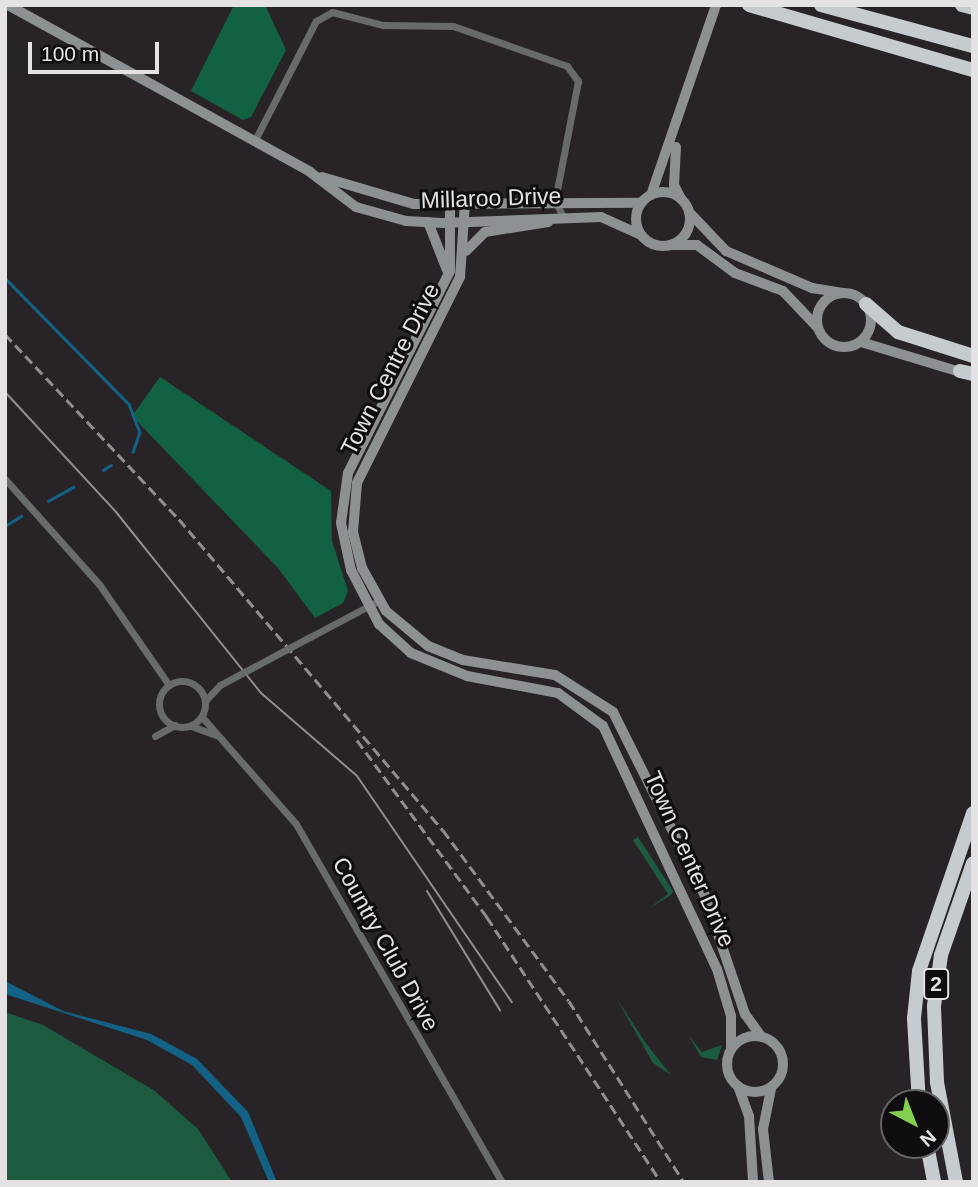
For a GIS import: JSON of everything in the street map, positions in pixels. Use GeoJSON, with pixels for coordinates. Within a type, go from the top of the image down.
{"type":"FeatureCollection","features":[{"type":"Feature","properties":{"kind":"highway"},"geometry":{"type":"LineString","coordinates":[[821,5],[973,46]]}},
{"type":"Feature","properties":{"kind":"highway"},"geometry":{"type":"LineString","coordinates":[[962,5],[973,8]]}},
{"type":"Feature","properties":{"kind":"highway"},"geometry":{"type":"LineString","coordinates":[[753,6],[973,70]]}},
{"type":"Feature","properties":{"kind":"highway"},"geometry":{"type":"LineString","coordinates":[[866,304],[898,332],[973,356]]}},
{"type":"Feature","properties":{"kind":"highway","name":"2"},"geometry":{"type":"LineString","coordinates":[[918,1089],[914,1031],[919,971],[973,813]]}},
{"type":"Feature","properties":{"kind":"highway","name":"2"},"geometry":{"type":"LineString","coordinates":[[956,1182],[934,1057],[934,1006],[941,955],[973,863]]}},
{"type":"Feature","properties":{"kind":"highway"},"geometry":{"type":"LineString","coordinates":[[930,1159],[934,1182]]}},
{"type":"Feature","properties":{"kind":"street","name":"Millaroo Drive"},"geometry":{"type":"LineString","coordinates":[[8,5],[310,172],[375,197],[450,203],[555,200],[641,203]]}},
{"type":"Feature","properties":{"kind":"street"},"geometry":{"type":"LineString","coordinates":[[716,5],[682,117],[651,195],[641,203],[641,234],[658,246],[697,245],[735,273],[788,294],[834,346],[861,342],[969,375]]}},
{"type":"Feature","properties":{"kind":"street"},"geometry":{"type":"LineString","coordinates":[[254,142],[316,21],[332,12],[383,25],[453,26],[567,66],[578,81],[555,200],[558,217],[541,225],[485,232],[471,240],[465,254]]}},
{"type":"Feature","properties":{"kind":"street"},"geometry":{"type":"LineString","coordinates":[[682,117],[673,159],[681,199],[689,212],[726,251],[812,288],[843,293],[866,304],[871,326],[861,342]]}},
{"type":"Feature","properties":{"kind":"street","name":"Millaroo Drive"},"geometry":{"type":"LineString","coordinates":[[310,172],[356,207],[428,222],[601,217],[641,234]]}},
{"type":"Feature","properties":{"kind":"street"},"geometry":{"type":"LineString","coordinates":[[651,195],[681,199]]}},
{"type":"Feature","properties":{"kind":"street","name":"Town Centre Drive"},"geometry":{"type":"LineString","coordinates":[[466,202],[465,254],[437,322],[357,484],[355,544],[373,604],[428,646],[470,661],[555,675],[597,697],[625,729],[659,802]]}},
{"type":"Feature","properties":{"kind":"street","name":"Town Centre Drive"},"geometry":{"type":"LineString","coordinates":[[450,203],[448,276],[353,460],[343,496],[345,551],[386,632],[426,661],[576,701]]}},
{"type":"Feature","properties":{"kind":"street"},"geometry":{"type":"LineString","coordinates":[[671,245],[687,231],[689,212]]}},
{"type":"Feature","properties":{"kind":"street"},"geometry":{"type":"LineString","coordinates":[[428,222],[441,241],[448,276]]}},
{"type":"Feature","properties":{"kind":"street"},"geometry":{"type":"LineString","coordinates":[[818,328],[822,305],[843,293]]}},
{"type":"Feature","properties":{"kind":"street"},"geometry":{"type":"LineString","coordinates":[[412,345],[437,322]]}},
{"type":"Feature","properties":{"kind":"street"},"geometry":{"type":"LineString","coordinates":[[5,479],[99,584],[169,685]]}},
{"type":"Feature","properties":{"kind":"street"},"geometry":{"type":"LineString","coordinates":[[202,690],[220,685],[373,604]]}},
{"type":"Feature","properties":{"kind":"street"},"geometry":{"type":"LineString","coordinates":[[190,726],[202,717],[205,702],[202,690],[190,681],[169,685],[159,700],[165,719],[174,725],[190,726],[220,736]]}},
{"type":"Feature","properties":{"kind":"street"},"geometry":{"type":"LineString","coordinates":[[205,702],[220,685]]}},
{"type":"Feature","properties":{"kind":"street","name":"Town Center Drive"},"geometry":{"type":"LineString","coordinates":[[576,701],[620,752],[690,905],[731,1017],[731,1049]]}},
{"type":"Feature","properties":{"kind":"street","name":"Country Club Drive"},"geometry":{"type":"LineString","coordinates":[[202,717],[296,824],[502,1182]]}},
{"type":"Feature","properties":{"kind":"street"},"geometry":{"type":"LineString","coordinates":[[165,719],[155,736],[174,725]]}},
{"type":"Feature","properties":{"kind":"street","name":"Town Center Drive"},"geometry":{"type":"LineString","coordinates":[[659,802],[705,896],[745,1014],[761,1037]]}},
{"type":"Feature","properties":{"kind":"street"},"geometry":{"type":"LineString","coordinates":[[690,905],[705,896]]}},
{"type":"Feature","properties":{"kind":"street"},"geometry":{"type":"LineString","coordinates":[[753,1182],[748,1116],[738,1086],[728,1068],[731,1049],[747,1037],[761,1037],[782,1058],[771,1089],[763,1129],[769,1182]]}},
{"type":"Feature","properties":{"kind":"street"},"geometry":{"type":"LineString","coordinates":[[738,1086],[771,1089]]}},
{"type":"Feature","properties":{"kind":"green space"},"geometry":{"type":"Polygon","coordinates":[[[234,5],[265,5],[286,50],[251,117],[243,120],[191,91],[234,5]]]}},
{"type":"Feature","properties":{"kind":"green space"},"geometry":{"type":"Polygon","coordinates":[[[160,377],[331,491],[332,541],[348,591],[343,603],[315,618],[278,568],[132,416],[160,377]]]}},
{"type":"Feature","properties":{"kind":"green space"},"geometry":{"type":"Polygon","coordinates":[[[638,837],[673,891],[648,909],[668,894],[633,840],[638,837]]]}},
{"type":"Feature","properties":{"kind":"green space"},"geometry":{"type":"Polygon","coordinates":[[[615,996],[647,1045],[671,1075],[653,1063],[615,996]]]}},
{"type":"Feature","properties":{"kind":"green space"},"geometry":{"type":"Polygon","coordinates":[[[5,1012],[43,1025],[155,1091],[198,1129],[232,1182],[5,1182],[5,1012]]]}},
{"type":"Feature","properties":{"kind":"green space"},"geometry":{"type":"Polygon","coordinates":[[[689,1036],[702,1052],[722,1045],[717,1060],[701,1057],[689,1036]]]}},
{"type":"Feature","properties":{"kind":"water"},"geometry":{"type":"Polygon","coordinates":[[[5,981],[63,1011],[151,1034],[197,1059],[248,1112],[277,1182],[269,1182],[241,1117],[192,1065],[147,1040],[5,994],[5,981]]]}},
{"type":"Feature","properties":{"kind":"waterway"},"geometry":{"type":"LineString","coordinates":[[5,278],[129,404],[140,432],[133,452]]}},
{"type":"Feature","properties":{"kind":"waterway"},"geometry":{"type":"LineString","coordinates":[[103,470],[111,465]]}},
{"type":"Feature","properties":{"kind":"waterway"},"geometry":{"type":"LineString","coordinates":[[48,501],[73,487]]}},
{"type":"Feature","properties":{"kind":"waterway"},"geometry":{"type":"LineString","coordinates":[[5,526],[21,516]]}},
{"type":"Feature","properties":{"kind":"tram line"},"geometry":{"type":"LineString","coordinates":[[5,392],[116,512],[261,693],[357,776],[512,1002]]}},
{"type":"Feature","properties":{"kind":"tram line"},"geometry":{"type":"LineString","coordinates":[[427,891],[500,1010]]}},
{"type":"Feature","properties":{"kind":"railway"},"geometry":{"type":"LineString","coordinates":[[5,334],[179,519],[443,830],[569,1001],[684,1182]]}},
{"type":"Feature","properties":{"kind":"railway"},"geometry":{"type":"LineString","coordinates":[[357,740],[487,917],[661,1182]]}}]}
